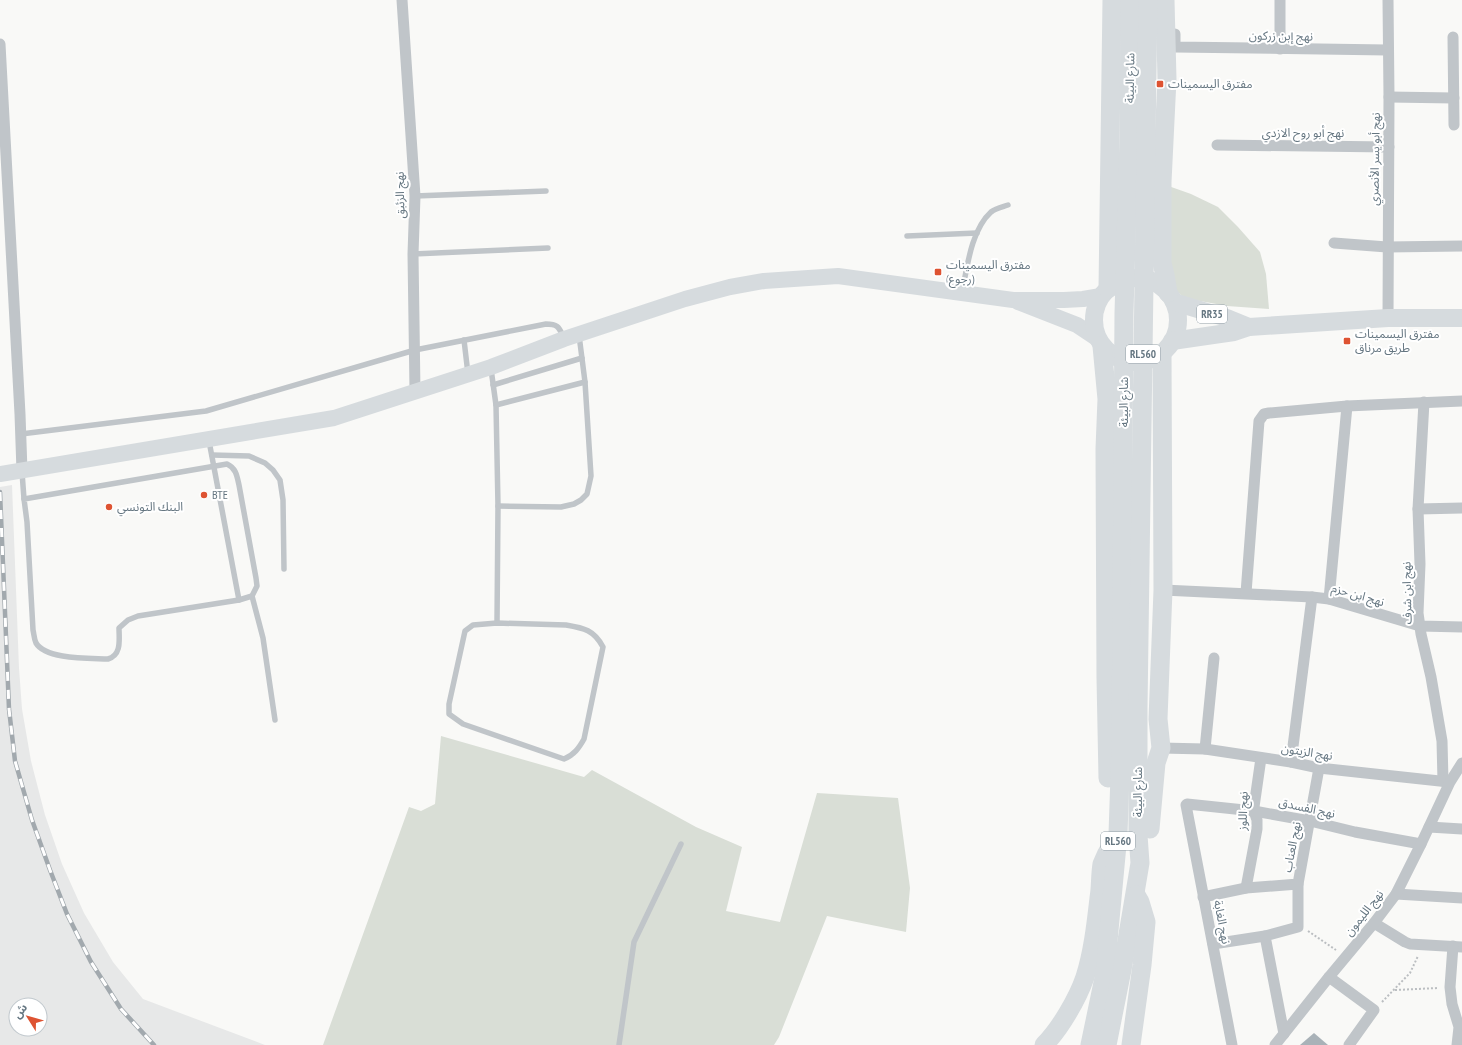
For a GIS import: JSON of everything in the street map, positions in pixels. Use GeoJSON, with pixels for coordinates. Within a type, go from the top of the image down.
{"type":"FeatureCollection","features":[{"type":"Feature","properties":{"kind":"highway"},"geometry":{"type":"LineString","coordinates":[[1105,292],[1112,0]]}},
{"type":"Feature","properties":{"kind":"highway","name":"شارع البيئة"},"geometry":{"type":"LineString","coordinates":[[1114,972],[1135,894],[1140,863],[1130,708],[1124,313],[1129,137],[1130,0]]}},
{"type":"Feature","properties":{"kind":"highway","name":"RL560"},"geometry":{"type":"LineString","coordinates":[[1107,1045],[1114,972],[1121,746],[1130,708],[1148,0]]}},
{"type":"Feature","properties":{"kind":"highway"},"geometry":{"type":"LineString","coordinates":[[1165,0],[1167,79],[1162,182],[1162,263],[1171,297]]}},
{"type":"Feature","properties":{"kind":"highway"},"geometry":{"type":"LineString","coordinates":[[1044,1045],[1053,1036],[1067,1014],[1085,978],[1092,950],[1102,864],[1118,827],[1110,806],[1108,795],[1105,449],[1107,399],[1100,342]]}},
{"type":"Feature","properties":{"kind":"highway"},"geometry":{"type":"LineString","coordinates":[[1140,863],[1149,836],[1156,763],[1161,748],[1158,718],[1163,590],[1167,347]]}},
{"type":"Feature","properties":{"kind":"highway"},"geometry":{"type":"LineString","coordinates":[[1131,1045],[1142,965],[1146,922],[1140,902],[1135,894]]}},
{"type":"Feature","properties":{"kind":"highway","name":"RL560"},"geometry":{"type":"LineString","coordinates":[[1090,1045],[1114,972]]}},
{"type":"Feature","properties":{"kind":"main road"},"geometry":{"type":"LineString","coordinates":[[0,474],[334,418],[491,367],[571,337],[685,299],[730,287],[764,281],[838,276],[1013,300],[1083,299],[1105,292]]}},
{"type":"Feature","properties":{"kind":"main road"},"geometry":{"type":"LineString","coordinates":[[1013,300],[1077,325],[1100,342],[1112,355],[1124,361],[1137,362],[1150,360],[1167,347],[1177,329],[1178,315],[1171,297],[1158,284],[1146,279],[1132,278],[1119,281],[1105,292],[1096,306],[1094,328],[1100,342]]}},
{"type":"Feature","properties":{"kind":"main road","name":"RR35"},"geometry":{"type":"LineString","coordinates":[[1171,297],[1249,327]]}},
{"type":"Feature","properties":{"kind":"main road","name":"RR35"},"geometry":{"type":"LineString","coordinates":[[1167,347],[1234,332],[1249,327],[1388,318],[1462,318]]}},
{"type":"Feature","properties":{"kind":"street","name":"نهج الزئبق"},"geometry":{"type":"LineString","coordinates":[[402,0],[415,196],[413,254],[415,391]]}},
{"type":"Feature","properties":{"kind":"street","name":"نهج إبن زركون"},"geometry":{"type":"LineString","coordinates":[[1174,0],[1175,47],[1387,50]]}},
{"type":"Feature","properties":{"kind":"street"},"geometry":{"type":"LineString","coordinates":[[1280,0],[1280,49]]}},
{"type":"Feature","properties":{"kind":"street","name":"نهج أبو يسر الأنصري"},"geometry":{"type":"LineString","coordinates":[[1388,0],[1388,318]]}},
{"type":"Feature","properties":{"kind":"street"},"geometry":{"type":"LineString","coordinates":[[1454,38],[1454,125]]}},
{"type":"Feature","properties":{"kind":"street"},"geometry":{"type":"LineString","coordinates":[[0,44],[22,471]]}},
{"type":"Feature","properties":{"kind":"street"},"geometry":{"type":"LineString","coordinates":[[1389,97],[1454,98]]}},
{"type":"Feature","properties":{"kind":"street","name":"نهج أبو روح الازدي"},"geometry":{"type":"LineString","coordinates":[[1216,145],[1389,147]]}},
{"type":"Feature","properties":{"kind":"street"},"geometry":{"type":"LineString","coordinates":[[1334,243],[1387,247],[1462,246]]}},
{"type":"Feature","properties":{"kind":"street"},"geometry":{"type":"LineString","coordinates":[[1246,593],[1259,421],[1264,414],[1347,406],[1462,401]]}},
{"type":"Feature","properties":{"kind":"street","name":"نهج ابن شرف"},"geometry":{"type":"LineString","coordinates":[[1424,402],[1418,509],[1420,564],[1418,613],[1442,741],[1452,778]]}},
{"type":"Feature","properties":{"kind":"street"},"geometry":{"type":"LineString","coordinates":[[1329,599],[1347,406]]}},
{"type":"Feature","properties":{"kind":"street"},"geometry":{"type":"LineString","coordinates":[[1418,509],[1462,508]]}},
{"type":"Feature","properties":{"kind":"street","name":"نهج ابن حزم"},"geometry":{"type":"LineString","coordinates":[[1163,590],[1246,593],[1329,599],[1420,626],[1462,627]]}},
{"type":"Feature","properties":{"kind":"street"},"geometry":{"type":"LineString","coordinates":[[1291,762],[1312,597]]}},
{"type":"Feature","properties":{"kind":"street"},"geometry":{"type":"LineString","coordinates":[[1205,749],[1214,658]]}},
{"type":"Feature","properties":{"kind":"street","name":"نهج الزيتون"},"geometry":{"type":"LineString","coordinates":[[1161,748],[1205,749],[1291,762],[1319,768],[1452,778]]}},
{"type":"Feature","properties":{"kind":"street","name":"نهج اللوز"},"geometry":{"type":"LineString","coordinates":[[1246,888],[1257,829],[1257,820],[1254,811],[1261,758]]}},
{"type":"Feature","properties":{"kind":"street","name":"نهج الليمون"},"geometry":{"type":"LineString","coordinates":[[1275,1045],[1396,894],[1452,778],[1462,763]]}},
{"type":"Feature","properties":{"kind":"street","name":"نهج العناب"},"geometry":{"type":"LineString","coordinates":[[1204,898],[1246,888],[1298,884],[1319,768]]}},
{"type":"Feature","properties":{"kind":"street","name":"نهج الفسدق"},"geometry":{"type":"LineString","coordinates":[[1186,804],[1254,811],[1421,844]]}},
{"type":"Feature","properties":{"kind":"street","name":"نهج الغابة"},"geometry":{"type":"LineString","coordinates":[[1186,804],[1232,1045]]}},
{"type":"Feature","properties":{"kind":"street"},"geometry":{"type":"LineString","coordinates":[[1429,827],[1462,829]]}},
{"type":"Feature","properties":{"kind":"street"},"geometry":{"type":"LineString","coordinates":[[1213,944],[1265,936],[1298,927],[1298,884]]}},
{"type":"Feature","properties":{"kind":"street"},"geometry":{"type":"LineString","coordinates":[[1396,894],[1462,898]]}},
{"type":"Feature","properties":{"kind":"street"},"geometry":{"type":"LineString","coordinates":[[1374,923],[1406,942],[1415,944],[1458,946],[1450,987],[1459,1031],[1457,1045]]}},
{"type":"Feature","properties":{"kind":"street"},"geometry":{"type":"LineString","coordinates":[[1265,936],[1284,1034]]}},
{"type":"Feature","properties":{"kind":"street"},"geometry":{"type":"LineString","coordinates":[[1329,977],[1374,1010],[1349,1045]]}},
{"type":"Feature","properties":{"kind":"lane"},"geometry":{"type":"LineString","coordinates":[[415,196],[546,191]]}},
{"type":"Feature","properties":{"kind":"lane"},"geometry":{"type":"LineString","coordinates":[[962,293],[968,263],[981,224],[992,211],[1008,205]]}},
{"type":"Feature","properties":{"kind":"lane"},"geometry":{"type":"LineString","coordinates":[[906,236],[977,233]]}},
{"type":"Feature","properties":{"kind":"lane"},"geometry":{"type":"LineString","coordinates":[[413,254],[548,248]]}},
{"type":"Feature","properties":{"kind":"lane"},"geometry":{"type":"LineString","coordinates":[[21,434],[206,412],[415,350],[554,324],[571,337],[582,358],[591,476],[587,494],[582,500],[574,504],[561,507],[498,506]]}},
{"type":"Feature","properties":{"kind":"lane"},"geometry":{"type":"LineString","coordinates":[[464,340],[468,374]]}},
{"type":"Feature","properties":{"kind":"lane"},"geometry":{"type":"LineString","coordinates":[[493,385],[582,358]]}},
{"type":"Feature","properties":{"kind":"lane"},"geometry":{"type":"LineString","coordinates":[[491,367],[496,405],[498,506],[497,624]]}},
{"type":"Feature","properties":{"kind":"lane"},"geometry":{"type":"LineString","coordinates":[[496,405],[585,382]]}},
{"type":"Feature","properties":{"kind":"lane"},"geometry":{"type":"LineString","coordinates":[[209,439],[240,600]]}},
{"type":"Feature","properties":{"kind":"lane"},"geometry":{"type":"LineString","coordinates":[[212,455],[249,456],[265,463],[273,470],[280,480],[283,500],[284,569]]}},
{"type":"Feature","properties":{"kind":"lane"},"geometry":{"type":"LineString","coordinates":[[24,499],[214,465],[228,464],[233,466],[236,472],[256,578],[256,586],[252,596],[263,638],[275,720]]}},
{"type":"Feature","properties":{"kind":"lane"},"geometry":{"type":"LineString","coordinates":[[22,471],[27,522],[33,630],[36,643],[44,651],[54,655],[108,659],[113,658],[118,652],[119,628],[128,620],[138,616],[240,600],[252,596]]}},
{"type":"Feature","properties":{"kind":"lane"},"geometry":{"type":"LineString","coordinates":[[497,624],[566,625],[577,627],[590,632],[598,638],[603,647],[584,739],[578,750],[570,756],[564,759],[463,724],[449,714],[449,704],[465,631],[473,625],[497,624]]}},
{"type":"Feature","properties":{"kind":"lane"},"geometry":{"type":"LineString","coordinates":[[619,1045],[634,942],[681,844]]}},
{"type":"Feature","properties":{"kind":"path"},"geometry":{"type":"LineString","coordinates":[[1298,927],[1313,933],[1346,957]]}},
{"type":"Feature","properties":{"kind":"path"},"geometry":{"type":"LineString","coordinates":[[1374,1010],[1410,973],[1418,959],[1415,944]]}},
{"type":"Feature","properties":{"kind":"path"},"geometry":{"type":"LineString","coordinates":[[1395,990],[1450,987]]}},
{"type":"Feature","properties":{"kind":"shaded area"},"geometry":{"type":"Polygon","coordinates":[[[1160,183],[1191,194],[1218,207],[1260,252],[1266,274],[1269,309],[1227,306],[1184,298],[1169,284],[1160,183]]]}},
{"type":"Feature","properties":{"kind":"shaded area"},"geometry":{"type":"Polygon","coordinates":[[[12,485],[22,709],[31,761],[45,815],[62,864],[84,913],[113,962],[143,999],[265,1045],[0,1045],[0,487],[12,485]]]}},
{"type":"Feature","properties":{"kind":"shaded area"},"geometry":{"type":"Polygon","coordinates":[[[441,736],[584,777],[592,770],[696,827],[742,847],[726,911],[780,922],[817,793],[898,798],[910,888],[906,932],[827,916],[779,1037],[774,1045],[323,1045],[409,807],[421,811],[435,804],[441,736]]]}},
{"type":"Feature","properties":{"kind":"building"},"geometry":{"type":"Polygon","coordinates":[[[1314,1033],[1328,1045],[1300,1045],[1314,1033]]]}},
{"type":"Feature","properties":{"kind":"railway"},"geometry":{"type":"LineString","coordinates":[[0,492],[9,709],[15,761],[32,820],[67,914],[91,962],[121,1009],[154,1045]]}},
{"type":"Feature","properties":{"kind":"place","name":"مفترق اليسمينات"},"geometry":{"type":"Point","coordinates":[1160,84]}},
{"type":"Feature","properties":{"kind":"place","name":"مفترق اليسمينات (رجوع)"},"geometry":{"type":"Point","coordinates":[938,272]}},
{"type":"Feature","properties":{"kind":"place","name":"مفترق اليسمينات طريق مرناق"},"geometry":{"type":"Point","coordinates":[1347,341]}},
{"type":"Feature","properties":{"kind":"place","name":"BTE"},"geometry":{"type":"Point","coordinates":[204,495]}},
{"type":"Feature","properties":{"kind":"place","name":"البنك التونسي"},"geometry":{"type":"Point","coordinates":[109,507]}}]}
